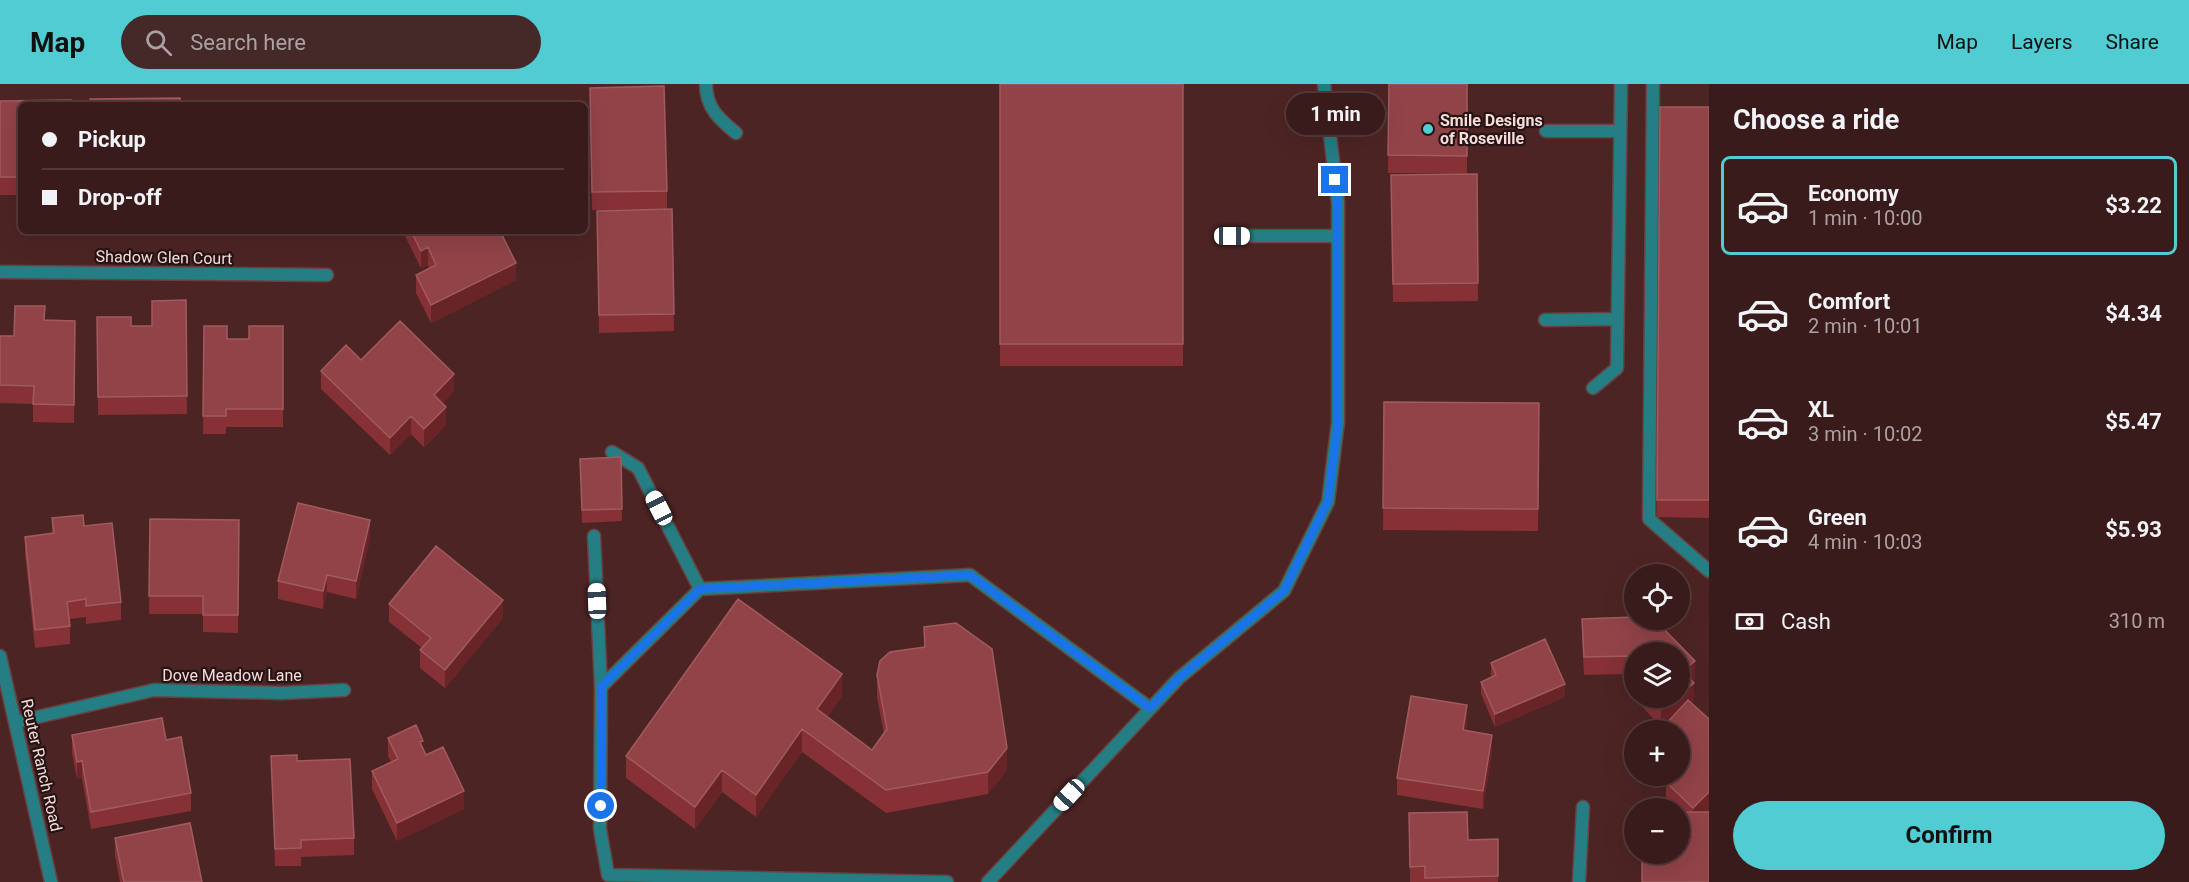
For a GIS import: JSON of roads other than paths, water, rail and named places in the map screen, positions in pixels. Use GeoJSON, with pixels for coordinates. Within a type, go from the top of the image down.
{"type":"FeatureCollection","features":[{"type":"Feature","properties":{"kind":"street"},"geometry":{"type":"LineString","coordinates":[[706,84],[706,95],[713,114],[736,133]]}},
{"type":"Feature","properties":{"kind":"street"},"geometry":{"type":"LineString","coordinates":[[988,882],[1179,678],[1284,591],[1328,501],[1338,422],[1338,203],[1324,84]]}},
{"type":"Feature","properties":{"kind":"street"},"geometry":{"type":"LineString","coordinates":[[1593,388],[1617,368],[1621,84]]}},
{"type":"Feature","properties":{"kind":"street"},"geometry":{"type":"LineString","coordinates":[[1653,84],[1649,519],[1709,571]]}},
{"type":"Feature","properties":{"kind":"street"},"geometry":{"type":"LineString","coordinates":[[1546,131],[1620,131]]}},
{"type":"Feature","properties":{"kind":"street"},"geometry":{"type":"LineString","coordinates":[[1232,236],[1338,236]]}},
{"type":"Feature","properties":{"kind":"street","name":"Shadow Glen Court"},"geometry":{"type":"LineString","coordinates":[[0,272],[327,275]]}},
{"type":"Feature","properties":{"kind":"street"},"geometry":{"type":"LineString","coordinates":[[1545,320],[1617,319]]}},
{"type":"Feature","properties":{"kind":"street"},"geometry":{"type":"LineString","coordinates":[[612,452],[638,468],[700,589]]}},
{"type":"Feature","properties":{"kind":"street"},"geometry":{"type":"LineString","coordinates":[[594,536],[601,687],[600,830],[608,875],[947,882]]}},
{"type":"Feature","properties":{"kind":"street"},"geometry":{"type":"LineString","coordinates":[[601,687],[700,589],[970,575],[1150,708]]}},
{"type":"Feature","properties":{"kind":"street","name":"Reuter Ranch Road"},"geometry":{"type":"LineString","coordinates":[[0,656],[51,882]]}},
{"type":"Feature","properties":{"kind":"street","name":"Dove Meadow Lane"},"geometry":{"type":"LineString","coordinates":[[16,722],[154,690],[282,693],[344,690]]}},
{"type":"Feature","properties":{"kind":"street"},"geometry":{"type":"LineString","coordinates":[[1579,882],[1583,807]]}},
{"type":"Feature","properties":{"kind":"place","name":"Smile Designs of Roseville"},"geometry":{"type":"Point","coordinates":[1428,129]}}]}
